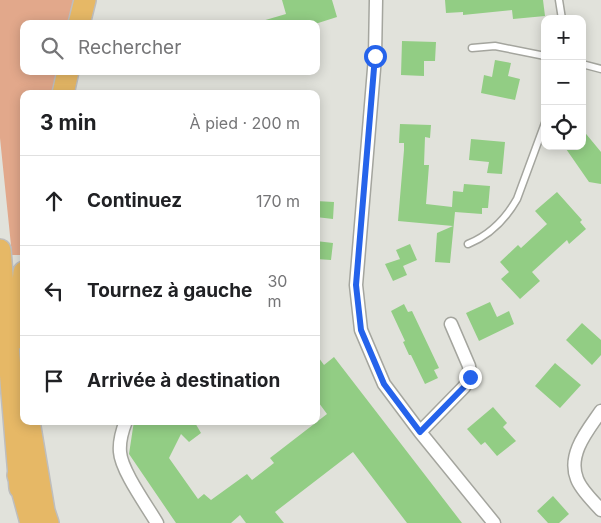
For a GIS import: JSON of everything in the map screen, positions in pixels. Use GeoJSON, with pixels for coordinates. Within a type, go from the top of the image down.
{"type":"FeatureCollection","features":[{"type":"Feature","properties":{"kind":"highway"},"geometry":{"type":"LineString","coordinates":[[80,20],[85,0]]}},
{"type":"Feature","properties":{"kind":"highway"},"geometry":{"type":"LineString","coordinates":[[64,90],[67,75]]}},
{"type":"Feature","properties":{"kind":"highway"},"geometry":{"type":"LineString","coordinates":[[0,250],[20,488]]}},
{"type":"Feature","properties":{"kind":"highway"},"geometry":{"type":"LineString","coordinates":[[8,342],[20,380]]}},
{"type":"Feature","properties":{"kind":"highway"},"geometry":{"type":"LineString","coordinates":[[0,394],[20,488],[31,523]]}},
{"type":"Feature","properties":{"kind":"highway"},"geometry":{"type":"LineString","coordinates":[[30,425],[44,511],[48,523]]}},
{"type":"Feature","properties":{"kind":"street"},"geometry":{"type":"LineString","coordinates":[[376,0],[375,56],[356,285],[361,330],[384,384],[420,432],[494,523]]}},
{"type":"Feature","properties":{"kind":"street"},"geometry":{"type":"LineString","coordinates":[[420,432],[464,387],[470,377],[469,366],[451,324]]}},
{"type":"Feature","properties":{"kind":"street"},"geometry":{"type":"LineString","coordinates":[[601,411],[579,444],[575,470],[577,480],[601,510]]}},
{"type":"Feature","properties":{"kind":"street"},"geometry":{"type":"LineString","coordinates":[[125,425],[120,438],[120,454],[123,466],[157,523]]}},
{"type":"Feature","properties":{"kind":"lane"},"geometry":{"type":"LineString","coordinates":[[559,0],[561,15]]}},
{"type":"Feature","properties":{"kind":"lane"},"geometry":{"type":"LineString","coordinates":[[472,48],[495,46],[541,55]]}},
{"type":"Feature","properties":{"kind":"lane"},"geometry":{"type":"LineString","coordinates":[[586,65],[601,69]]}},
{"type":"Feature","properties":{"kind":"lane"},"geometry":{"type":"LineString","coordinates":[[468,244],[489,233],[510,211],[517,199],[541,134]]}},
{"type":"Feature","properties":{"kind":"shaded area"},"geometry":{"type":"Polygon","coordinates":[[[0,0],[75,0],[71,20],[20,20],[20,75],[59,75],[56,90],[20,90],[20,255],[12,255],[0,138],[0,0]]]}},
{"type":"Feature","properties":{"kind":"building"},"geometry":{"type":"Polygon","coordinates":[[[282,0],[332,0],[337,17],[320,22],[320,20],[265,20],[286,14],[282,0]]]}},
{"type":"Feature","properties":{"kind":"building"},"geometry":{"type":"Polygon","coordinates":[[[445,0],[543,0],[545,15],[513,19],[512,10],[463,15],[463,12],[446,13],[445,0]]]}},
{"type":"Feature","properties":{"kind":"building"},"geometry":{"type":"Polygon","coordinates":[[[402,41],[436,42],[435,61],[424,61],[424,76],[401,75],[402,41]]]}},
{"type":"Feature","properties":{"kind":"building"},"geometry":{"type":"Polygon","coordinates":[[[495,60],[511,63],[508,76],[520,79],[515,100],[481,93],[484,75],[492,77],[495,60]]]}},
{"type":"Feature","properties":{"kind":"building"},"geometry":{"type":"Polygon","coordinates":[[[400,124],[431,125],[430,138],[425,137],[424,165],[429,165],[426,204],[452,207],[453,191],[463,192],[464,184],[490,186],[488,208],[482,208],[482,214],[455,212],[450,263],[435,262],[437,233],[453,226],[398,221],[404,150],[404,143],[399,143],[400,124]]]}},
{"type":"Feature","properties":{"kind":"building"},"geometry":{"type":"Polygon","coordinates":[[[586,134],[601,152],[601,184],[589,182],[567,150],[586,150],[586,134]]]}},
{"type":"Feature","properties":{"kind":"building"},"geometry":{"type":"Polygon","coordinates":[[[471,139],[505,142],[502,174],[487,173],[489,162],[469,160],[471,139]]]}},
{"type":"Feature","properties":{"kind":"building"},"geometry":{"type":"Polygon","coordinates":[[[557,192],[582,220],[580,222],[586,229],[569,244],[567,240],[532,272],[540,281],[520,299],[501,279],[509,272],[500,262],[518,245],[521,248],[547,224],[535,211],[557,192]]]}},
{"type":"Feature","properties":{"kind":"building"},"geometry":{"type":"Polygon","coordinates":[[[320,201],[334,202],[333,219],[320,217],[320,201]]]}},
{"type":"Feature","properties":{"kind":"building"},"geometry":{"type":"Polygon","coordinates":[[[320,241],[333,243],[331,260],[320,259],[320,241]]]}},
{"type":"Feature","properties":{"kind":"building"},"geometry":{"type":"Polygon","coordinates":[[[410,244],[417,260],[403,266],[396,250],[410,244]]]}},
{"type":"Feature","properties":{"kind":"building"},"geometry":{"type":"Polygon","coordinates":[[[400,259],[407,275],[393,281],[385,264],[400,259]]]}},
{"type":"Feature","properties":{"kind":"building"},"geometry":{"type":"Polygon","coordinates":[[[490,302],[497,317],[509,311],[514,324],[479,341],[466,313],[490,302]]]}},
{"type":"Feature","properties":{"kind":"building"},"geometry":{"type":"Polygon","coordinates":[[[404,304],[408,312],[412,311],[439,368],[434,370],[438,378],[425,384],[411,355],[409,355],[403,342],[405,341],[391,311],[404,304]]]}},
{"type":"Feature","properties":{"kind":"building"},"geometry":{"type":"Polygon","coordinates":[[[582,323],[601,340],[601,355],[592,365],[566,340],[582,323]]]}},
{"type":"Feature","properties":{"kind":"building"},"geometry":{"type":"Polygon","coordinates":[[[334,357],[462,523],[407,523],[353,452],[275,512],[284,523],[246,523],[240,515],[231,523],[176,523],[129,454],[133,425],[196,425],[201,433],[189,442],[181,434],[169,458],[198,499],[204,494],[211,500],[247,474],[252,480],[274,463],[270,458],[313,425],[320,425],[320,419],[327,414],[320,404],[320,360],[324,365],[334,357]]]}},
{"type":"Feature","properties":{"kind":"building"},"geometry":{"type":"Polygon","coordinates":[[[555,363],[581,385],[560,408],[535,386],[555,363]]]}},
{"type":"Feature","properties":{"kind":"building"},"geometry":{"type":"Polygon","coordinates":[[[493,407],[507,423],[503,427],[516,441],[497,456],[485,442],[481,445],[467,429],[493,407]]]}},
{"type":"Feature","properties":{"kind":"building"},"geometry":{"type":"Polygon","coordinates":[[[553,496],[569,514],[559,523],[548,523],[537,511],[553,496]]]}},
{"type":"Feature","properties":{"kind":"route"},"geometry":{"type":"LineString","coordinates":[[375,56],[356,285],[361,330],[384,384],[420,432],[464,387],[470,377]]}}]}
